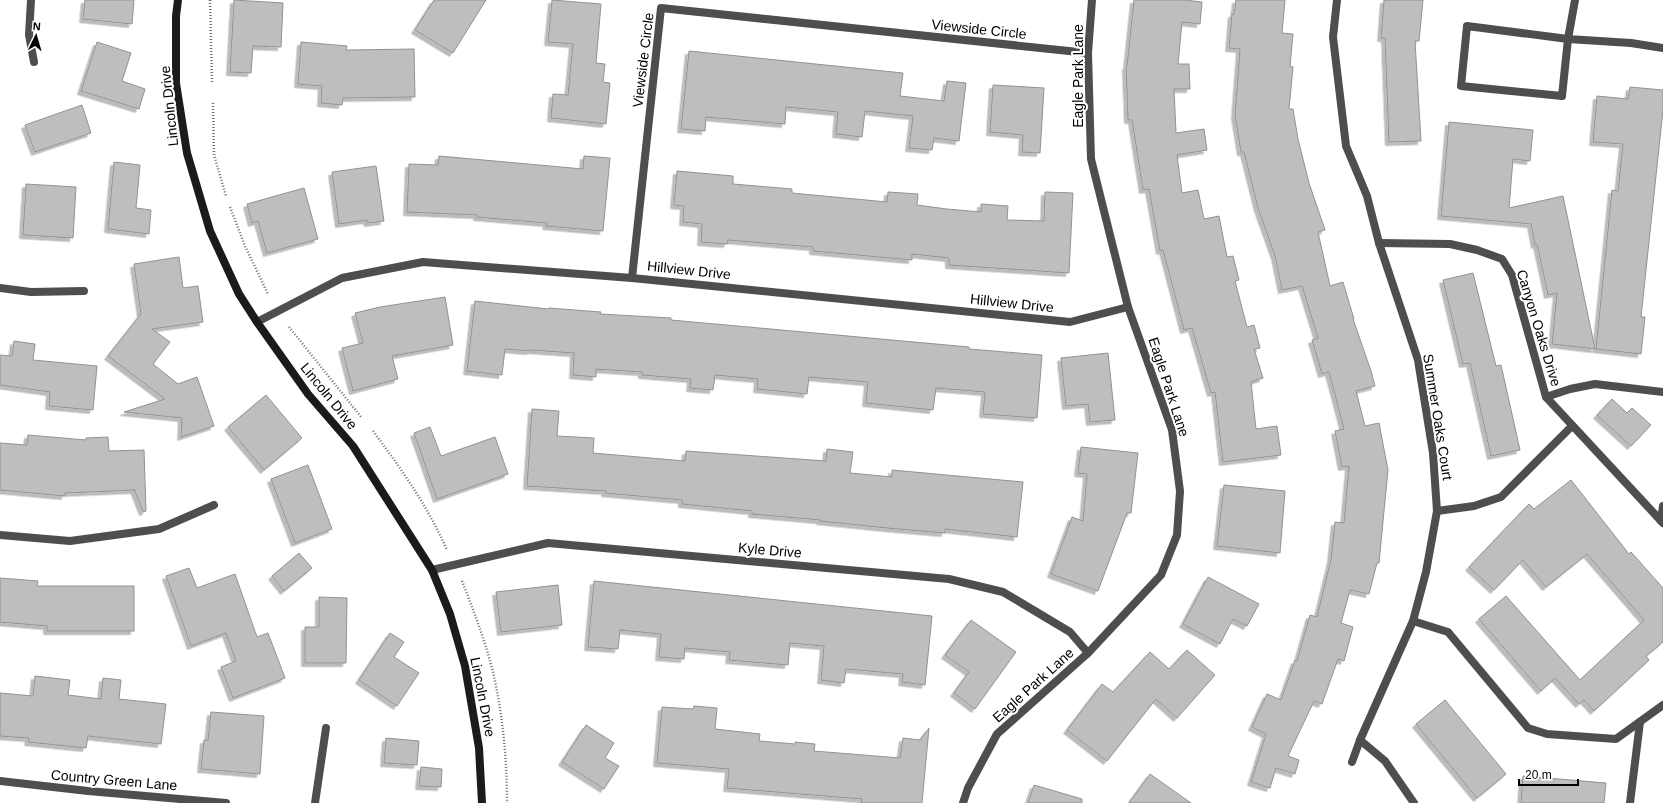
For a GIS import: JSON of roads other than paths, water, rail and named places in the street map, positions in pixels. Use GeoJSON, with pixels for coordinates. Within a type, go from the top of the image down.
{"type":"FeatureCollection","features":[{"type":"Feature","properties":{"kind":"street"},"geometry":{"type":"LineString","coordinates":[[31,0],[29,35],[34,62]]}},
{"type":"Feature","properties":{"kind":"street","name":"Lincoln Drive"},"geometry":{"type":"LineString","coordinates":[[178,0],[176,16],[176,83],[187,153],[210,231],[240,294],[257,322],[308,394],[353,446],[432,570],[450,614],[465,666],[479,748],[482,803]]}},
{"type":"Feature","properties":{"kind":"street","name":"Eagle Park Lane"},"geometry":{"type":"LineString","coordinates":[[963,803],[968,788],[997,734],[1088,653],[1161,575],[1177,535],[1180,492],[1172,430],[1128,307],[1091,159],[1088,53],[1092,0]]}},
{"type":"Feature","properties":{"kind":"street","name":"Summer Oaks Court"},"geometry":{"type":"LineString","coordinates":[[1337,0],[1333,37],[1346,146],[1367,196],[1379,244],[1418,360],[1433,453],[1437,511],[1426,572],[1413,621],[1360,740],[1352,762]]}},
{"type":"Feature","properties":{"kind":"street"},"geometry":{"type":"LineString","coordinates":[[1575,0],[1568,39],[1562,96],[1460,86],[1467,26],[1568,39],[1631,43],[1663,48]]}},
{"type":"Feature","properties":{"kind":"street","name":"Viewside Circle"},"geometry":{"type":"LineString","coordinates":[[632,278],[661,8],[1088,53]]}},
{"type":"Feature","properties":{"kind":"street","name":"Canyon Oaks Drive"},"geometry":{"type":"LineString","coordinates":[[1379,244],[1450,244],[1477,250],[1502,259],[1512,275],[1546,397],[1662,522]]}},
{"type":"Feature","properties":{"kind":"street","name":"Hillview Drive"},"geometry":{"type":"LineString","coordinates":[[257,322],[342,278],[422,262],[632,278],[1070,322],[1128,307]]}},
{"type":"Feature","properties":{"kind":"street"},"geometry":{"type":"LineString","coordinates":[[0,288],[31,292],[84,291]]}},
{"type":"Feature","properties":{"kind":"street"},"geometry":{"type":"LineString","coordinates":[[1546,397],[1570,389],[1595,384],[1663,392]]}},
{"type":"Feature","properties":{"kind":"street"},"geometry":{"type":"LineString","coordinates":[[1437,511],[1474,506],[1501,497],[1572,426]]}},
{"type":"Feature","properties":{"kind":"street"},"geometry":{"type":"LineString","coordinates":[[0,535],[70,541],[159,529],[214,505]]}},
{"type":"Feature","properties":{"kind":"street"},"geometry":{"type":"LineString","coordinates":[[1662,522],[1663,506]]}},
{"type":"Feature","properties":{"kind":"street","name":"Kyle Drive"},"geometry":{"type":"LineString","coordinates":[[432,570],[548,543],[949,579],[1003,592],[1070,632],[1088,653]]}},
{"type":"Feature","properties":{"kind":"street"},"geometry":{"type":"LineString","coordinates":[[1413,621],[1448,632],[1528,728],[1547,734],[1616,739],[1663,705]]}},
{"type":"Feature","properties":{"kind":"street"},"geometry":{"type":"LineString","coordinates":[[1630,803],[1640,722]]}},
{"type":"Feature","properties":{"kind":"street"},"geometry":{"type":"LineString","coordinates":[[315,803],[326,728]]}},
{"type":"Feature","properties":{"kind":"street"},"geometry":{"type":"LineString","coordinates":[[1360,740],[1385,761],[1414,803]]}},
{"type":"Feature","properties":{"kind":"street","name":"Country Green Lane"},"geometry":{"type":"LineString","coordinates":[[0,782],[226,803]]}}]}
